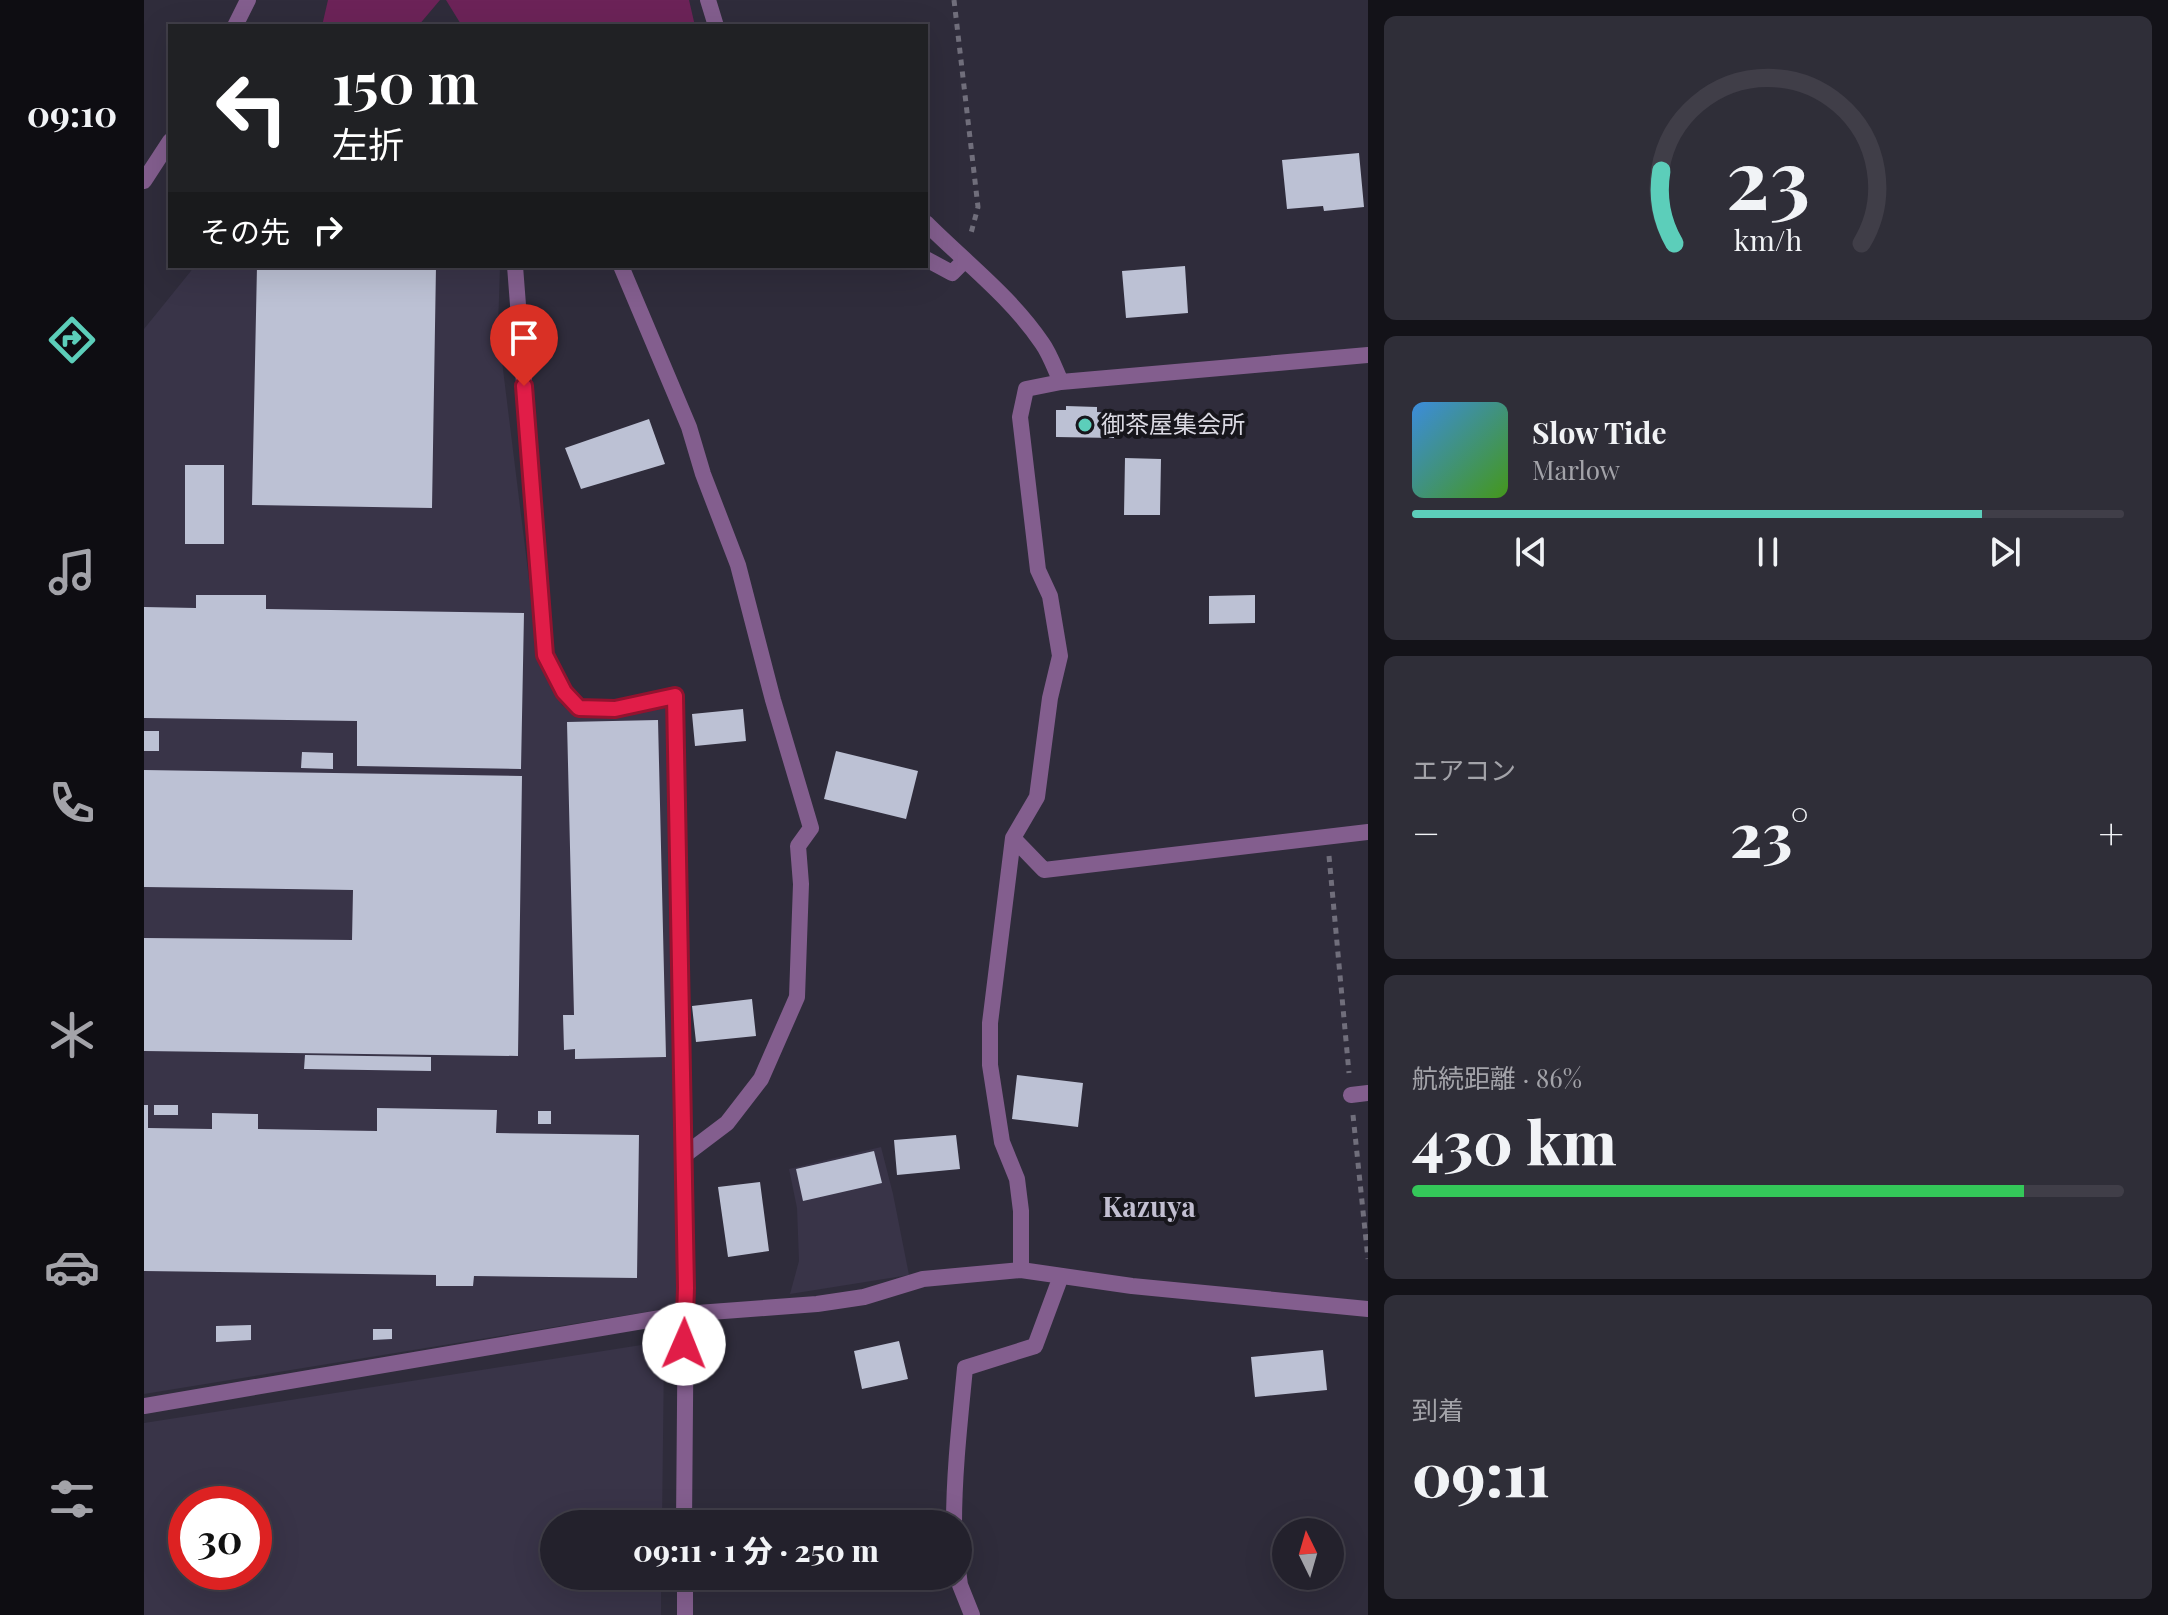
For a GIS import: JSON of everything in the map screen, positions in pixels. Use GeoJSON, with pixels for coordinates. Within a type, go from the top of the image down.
{"type":"FeatureCollection","features":[{"type":"Feature","properties":{"kind":"street"},"geometry":{"type":"LineString","coordinates":[[236,24],[248,0]]}},
{"type":"Feature","properties":{"kind":"street"},"geometry":{"type":"LineString","coordinates":[[708,0],[715,24]]}},
{"type":"Feature","properties":{"kind":"street"},"geometry":{"type":"LineString","coordinates":[[144,181],[168,144]]}},
{"type":"Feature","properties":{"kind":"street"},"geometry":{"type":"LineString","coordinates":[[928,225],[1005,296],[1043,343],[1061,382]]}},
{"type":"Feature","properties":{"kind":"street"},"geometry":{"type":"LineString","coordinates":[[928,260],[952,273],[964,261]]}},
{"type":"Feature","properties":{"kind":"street"},"geometry":{"type":"LineString","coordinates":[[515,268],[545,655],[564,692],[579,708],[615,709],[675,696],[686,1288],[684,1510]]}},
{"type":"Feature","properties":{"kind":"street"},"geometry":{"type":"LineString","coordinates":[[622,268],[689,427],[703,474],[738,565],[811,828],[798,846],[801,909],[797,997],[761,1079],[727,1123],[682,1157]]}},
{"type":"Feature","properties":{"kind":"street"},"geometry":{"type":"LineString","coordinates":[[1021,1270],[1021,1211],[1017,1179],[1002,1142],[990,1065],[990,1023],[1013,838],[1037,797],[1050,698],[1060,656],[1050,596],[1038,570],[1020,417],[1026,389],[1061,382],[1368,355]]}},
{"type":"Feature","properties":{"kind":"street"},"geometry":{"type":"LineString","coordinates":[[1013,838],[1044,870],[1368,832]]}},
{"type":"Feature","properties":{"kind":"street"},"geometry":{"type":"LineString","coordinates":[[1351,1095],[1368,1093]]}},
{"type":"Feature","properties":{"kind":"street"},"geometry":{"type":"LineString","coordinates":[[144,1406],[684,1314],[817,1304],[864,1297],[923,1279],[1021,1270],[1132,1286],[1368,1309]]}},
{"type":"Feature","properties":{"kind":"street"},"geometry":{"type":"LineString","coordinates":[[954,1510],[954,1469],[960,1441],[965,1368],[1035,1346],[1061,1276]]}},
{"type":"Feature","properties":{"kind":"street"},"geometry":{"type":"LineString","coordinates":[[685,1590],[685,1615]]}},
{"type":"Feature","properties":{"kind":"street"},"geometry":{"type":"LineString","coordinates":[[962,1590],[972,1615]]}},
{"type":"Feature","properties":{"kind":"path"},"geometry":{"type":"LineString","coordinates":[[954,0],[978,207],[964,261]]}},
{"type":"Feature","properties":{"kind":"path"},"geometry":{"type":"LineString","coordinates":[[1327,835],[1368,1259]]}},
{"type":"Feature","properties":{"kind":"shaded area"},"geometry":{"type":"Polygon","coordinates":[[[328,0],[440,0],[420,24],[322,24],[328,0]]]}},
{"type":"Feature","properties":{"kind":"shaded area"},"geometry":{"type":"Polygon","coordinates":[[[446,0],[689,0],[695,24],[461,24],[446,0]]]}},
{"type":"Feature","properties":{"kind":"shaded area"},"geometry":{"type":"Polygon","coordinates":[[[193,268],[500,268],[498,329],[539,660],[562,705],[578,716],[671,707],[677,1307],[144,1394],[144,329],[193,268]]]}},
{"type":"Feature","properties":{"kind":"shaded area"},"geometry":{"type":"Polygon","coordinates":[[[881,1147],[909,1275],[790,1294],[799,1261],[797,1208],[789,1169],[881,1147]]]}},
{"type":"Feature","properties":{"kind":"shaded area"},"geometry":{"type":"Polygon","coordinates":[[[654,1343],[664,1355],[662,1510],[540,1510],[540,1590],[661,1590],[661,1615],[144,1615],[144,1423],[654,1343]]]}},
{"type":"Feature","properties":{"kind":"building"},"geometry":{"type":"Polygon","coordinates":[[[1359,153],[1364,207],[1324,211],[1323,206],[1287,209],[1282,160],[1359,153]]]}},
{"type":"Feature","properties":{"kind":"building"},"geometry":{"type":"Polygon","coordinates":[[[1185,266],[1188,313],[1126,318],[1122,271],[1185,266]]]}},
{"type":"Feature","properties":{"kind":"building"},"geometry":{"type":"Polygon","coordinates":[[[257,268],[436,268],[432,508],[252,505],[257,268]]]}},
{"type":"Feature","properties":{"kind":"building","name":"御茶屋集会所"},"geometry":{"type":"Polygon","coordinates":[[[1066,406],[1097,407],[1097,412],[1115,413],[1114,438],[1056,437],[1056,410],[1066,410],[1066,406]]]}},
{"type":"Feature","properties":{"kind":"building"},"geometry":{"type":"Polygon","coordinates":[[[649,419],[665,464],[581,489],[565,448],[649,419]]]}},
{"type":"Feature","properties":{"kind":"building"},"geometry":{"type":"Polygon","coordinates":[[[1125,458],[1161,459],[1160,515],[1124,515],[1125,458]]]}},
{"type":"Feature","properties":{"kind":"building"},"geometry":{"type":"Polygon","coordinates":[[[185,465],[224,465],[224,544],[185,544],[185,465]]]}},
{"type":"Feature","properties":{"kind":"building"},"geometry":{"type":"Polygon","coordinates":[[[196,595],[266,595],[266,609],[524,613],[521,769],[357,766],[357,721],[144,718],[144,607],[196,608],[196,595]]]}},
{"type":"Feature","properties":{"kind":"building"},"geometry":{"type":"Polygon","coordinates":[[[1255,595],[1255,623],[1209,624],[1209,596],[1255,595]]]}},
{"type":"Feature","properties":{"kind":"building"},"geometry":{"type":"Polygon","coordinates":[[[743,709],[746,741],[695,746],[692,714],[743,709]]]}},
{"type":"Feature","properties":{"kind":"building"},"geometry":{"type":"Polygon","coordinates":[[[658,720],[666,1057],[575,1059],[575,1049],[564,1050],[563,1015],[574,1015],[567,722],[658,720]]]}},
{"type":"Feature","properties":{"kind":"building"},"geometry":{"type":"Polygon","coordinates":[[[144,731],[159,731],[159,751],[144,751],[144,731]]]}},
{"type":"Feature","properties":{"kind":"building"},"geometry":{"type":"Polygon","coordinates":[[[836,751],[918,771],[906,819],[824,799],[836,751]]]}},
{"type":"Feature","properties":{"kind":"building"},"geometry":{"type":"Polygon","coordinates":[[[302,752],[333,753],[333,769],[301,768],[302,752]]]}},
{"type":"Feature","properties":{"kind":"building"},"geometry":{"type":"Polygon","coordinates":[[[144,770],[522,776],[518,1056],[144,1051],[144,938],[352,940],[353,890],[144,887],[144,770]]]}},
{"type":"Feature","properties":{"kind":"building"},"geometry":{"type":"Polygon","coordinates":[[[752,999],[756,1036],[696,1042],[692,1006],[752,999]]]}},
{"type":"Feature","properties":{"kind":"building"},"geometry":{"type":"Polygon","coordinates":[[[305,1055],[431,1057],[431,1071],[304,1069],[305,1055]]]}},
{"type":"Feature","properties":{"kind":"building"},"geometry":{"type":"Polygon","coordinates":[[[1017,1075],[1083,1083],[1078,1127],[1012,1119],[1017,1075]]]}},
{"type":"Feature","properties":{"kind":"building"},"geometry":{"type":"Polygon","coordinates":[[[144,1105],[148,1105],[148,1128],[212,1129],[212,1113],[258,1114],[258,1129],[377,1131],[377,1108],[497,1110],[496,1133],[639,1135],[637,1278],[474,1276],[473,1286],[436,1286],[436,1275],[144,1271],[144,1105]]]}},
{"type":"Feature","properties":{"kind":"building"},"geometry":{"type":"Polygon","coordinates":[[[154,1105],[178,1105],[178,1115],[154,1115],[154,1105]]]}},
{"type":"Feature","properties":{"kind":"building"},"geometry":{"type":"Polygon","coordinates":[[[538,1111],[551,1111],[551,1124],[538,1124],[538,1111]]]}},
{"type":"Feature","properties":{"kind":"building"},"geometry":{"type":"Polygon","coordinates":[[[956,1135],[960,1169],[897,1175],[894,1140],[956,1135]]]}},
{"type":"Feature","properties":{"kind":"building"},"geometry":{"type":"Polygon","coordinates":[[[874,1151],[882,1183],[803,1201],[796,1169],[874,1151]]]}},
{"type":"Feature","properties":{"kind":"building"},"geometry":{"type":"Polygon","coordinates":[[[760,1182],[769,1251],[728,1257],[718,1187],[760,1182]]]}},
{"type":"Feature","properties":{"kind":"building"},"geometry":{"type":"Polygon","coordinates":[[[251,1325],[251,1340],[216,1342],[216,1326],[251,1325]]]}},
{"type":"Feature","properties":{"kind":"building"},"geometry":{"type":"Polygon","coordinates":[[[373,1329],[392,1329],[392,1339],[373,1340],[373,1329]]]}},
{"type":"Feature","properties":{"kind":"building"},"geometry":{"type":"Polygon","coordinates":[[[899,1341],[908,1379],[862,1389],[854,1351],[899,1341]]]}},
{"type":"Feature","properties":{"kind":"building"},"geometry":{"type":"Polygon","coordinates":[[[1323,1350],[1327,1390],[1255,1397],[1251,1357],[1323,1350]]]}},
{"type":"Feature","properties":{"kind":"place","name":"御茶屋集会所"},"geometry":{"type":"Point","coordinates":[1085,425]}},
{"type":"Feature","properties":{"kind":"district","name":"Kazuya"},"geometry":{"type":"Point","coordinates":[1149,1207]}},
{"type":"Feature","properties":{"kind":"route"},"geometry":{"type":"LineString","coordinates":[[524,386],[545,655],[564,692],[579,708],[615,709],[675,696],[686,1288],[684,1344]]}}]}
